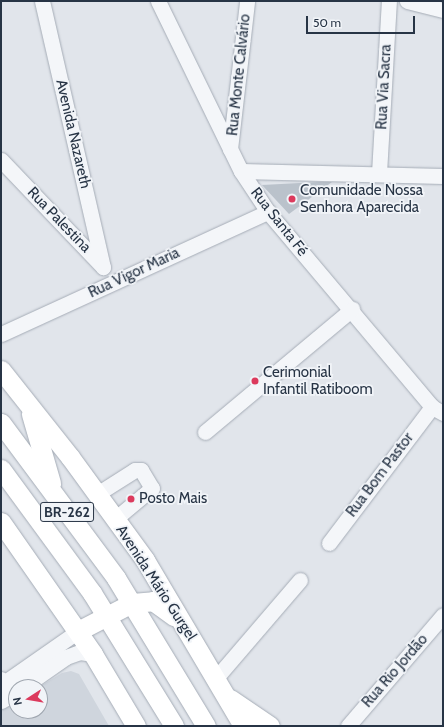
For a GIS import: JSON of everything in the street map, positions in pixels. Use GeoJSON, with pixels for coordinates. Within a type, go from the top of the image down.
{"type":"FeatureCollection","features":[{"type":"Feature","properties":{"kind":"main road","name":"Avenida Mário Gurgel"},"geometry":{"type":"LineString","coordinates":[[1,370],[97,494],[145,560],[228,697],[243,726]]}},
{"type":"Feature","properties":{"kind":"main road"},"geometry":{"type":"LineString","coordinates":[[29,406],[54,494]]}},
{"type":"Feature","properties":{"kind":"main road","name":"Avenida Mário Gurgel"},"geometry":{"type":"LineString","coordinates":[[1,423],[132,603],[206,726]]}},
{"type":"Feature","properties":{"kind":"main road","name":"BR-262"},"geometry":{"type":"LineString","coordinates":[[1,469],[106,615],[174,726]]}},
{"type":"Feature","properties":{"kind":"main road"},"geometry":{"type":"LineString","coordinates":[[1,522],[78,631],[136,726]]}},
{"type":"Feature","properties":{"kind":"main road"},"geometry":{"type":"LineString","coordinates":[[78,631],[106,615],[132,603],[153,601],[170,612],[193,641]]}},
{"type":"Feature","properties":{"kind":"main road"},"geometry":{"type":"LineString","coordinates":[[228,697],[270,726]]}},
{"type":"Feature","properties":{"kind":"street","name":"Avenida Nazareth"},"geometry":{"type":"LineString","coordinates":[[42,1],[103,267]]}},
{"type":"Feature","properties":{"kind":"street","name":"Rua Santa Fé"},"geometry":{"type":"LineString","coordinates":[[158,1],[241,171],[268,212],[438,410]]}},
{"type":"Feature","properties":{"kind":"street","name":"Rua Monte Calvário"},"geometry":{"type":"LineString","coordinates":[[230,149],[247,1]]}},
{"type":"Feature","properties":{"kind":"street","name":"Rua Via Sacra"},"geometry":{"type":"LineString","coordinates":[[379,173],[389,1]]}},
{"type":"Feature","properties":{"kind":"street"},"geometry":{"type":"LineString","coordinates":[[407,1],[443,10]]}},
{"type":"Feature","properties":{"kind":"street","name":"Rua Palestina"},"geometry":{"type":"LineString","coordinates":[[1,160],[103,267],[115,282]]}},
{"type":"Feature","properties":{"kind":"street"},"geometry":{"type":"LineString","coordinates":[[241,171],[379,173],[443,176]]}},
{"type":"Feature","properties":{"kind":"street","name":"Rua Vigor Maria"},"geometry":{"type":"LineString","coordinates":[[1,334],[268,212]]}},
{"type":"Feature","properties":{"kind":"street"},"geometry":{"type":"LineString","coordinates":[[205,432],[352,309]]}},
{"type":"Feature","properties":{"kind":"street","name":"Rua Bom Pastor"},"geometry":{"type":"LineString","coordinates":[[329,543],[438,410]]}},
{"type":"Feature","properties":{"kind":"street"},"geometry":{"type":"LineString","coordinates":[[97,494],[135,470],[141,470],[152,488],[115,519]]}},
{"type":"Feature","properties":{"kind":"street"},"geometry":{"type":"LineString","coordinates":[[216,678],[300,580]]}},
{"type":"Feature","properties":{"kind":"street","name":"Rua Rio Jordão"},"geometry":{"type":"LineString","coordinates":[[348,726],[443,615]]}},
{"type":"Feature","properties":{"kind":"street"},"geometry":{"type":"LineString","coordinates":[[20,679],[78,631]]}},
{"type":"Feature","properties":{"kind":"street"},"geometry":{"type":"LineString","coordinates":[[25,679],[66,657],[80,652],[93,654]]}},
{"type":"Feature","properties":{"kind":"street"},"geometry":{"type":"LineString","coordinates":[[1,701],[8,690]]}},
{"type":"Feature","properties":{"kind":"shaded area"},"geometry":{"type":"Polygon","coordinates":[[[71,671],[79,674],[109,726],[1,726],[1,710],[8,706],[8,719],[48,719],[48,682],[62,673],[71,671]]]}},
{"type":"Feature","properties":{"kind":"building","name":"Comunidade Nossa Senhora Aparecida"},"geometry":{"type":"Polygon","coordinates":[[[332,182],[289,214],[262,185],[332,182]]]}},
{"type":"Feature","properties":{"kind":"place","name":"Comunidade Nossa Senhora Aparecida"},"geometry":{"type":"Point","coordinates":[292,199]}},
{"type":"Feature","properties":{"kind":"place","name":"Cerimonial Infantil Ratiboom"},"geometry":{"type":"Point","coordinates":[255,381]}},
{"type":"Feature","properties":{"kind":"place","name":"Posto Mais"},"geometry":{"type":"Point","coordinates":[131,499]}}]}
